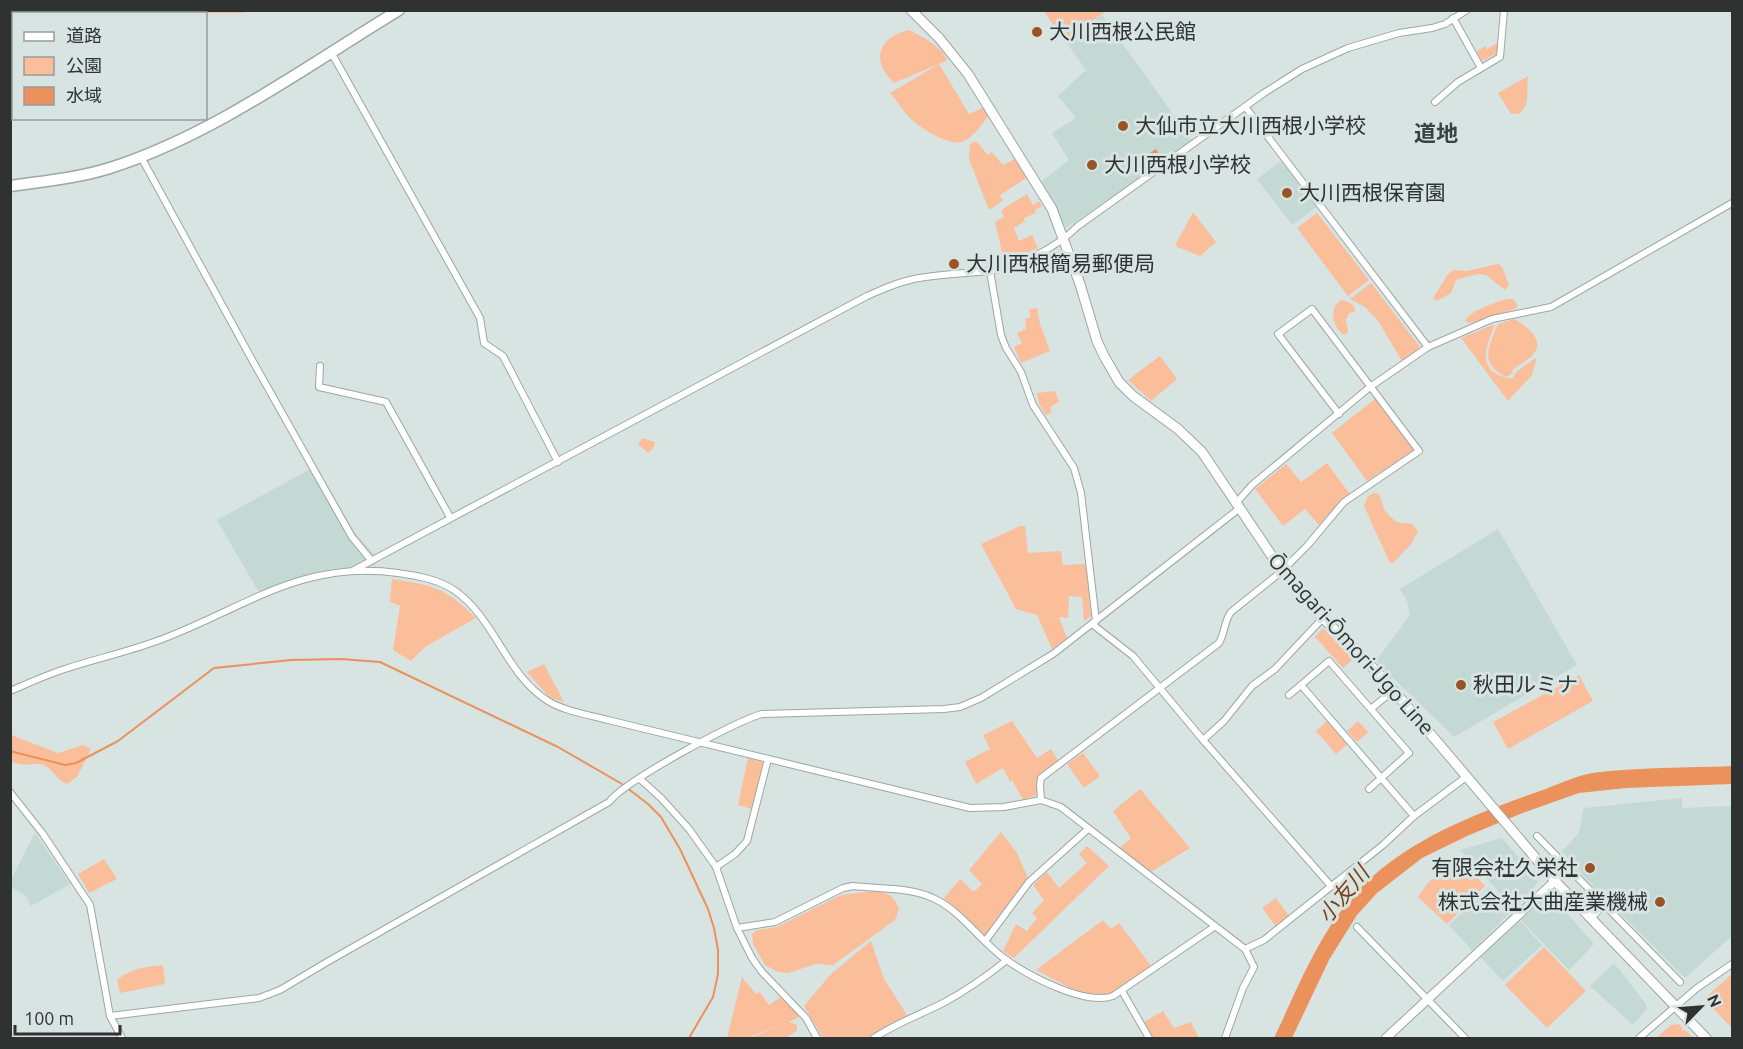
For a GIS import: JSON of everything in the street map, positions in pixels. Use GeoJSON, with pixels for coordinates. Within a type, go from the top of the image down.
{"type":"FeatureCollection","features":[{"type":"Feature","properties":{"kind":"highway"},"geometry":{"type":"LineString","coordinates":[[10,186],[68,178],[108,169],[194,135],[240,110],[399,10]]}},
{"type":"Feature","properties":{"kind":"main road","name":"Ōmagari-Ōmori-Ugo Line"},"geometry":{"type":"LineString","coordinates":[[911,10],[939,38],[968,74],[1041,191],[1065,239],[1097,341],[1111,371],[1119,382],[1178,429],[1202,452],[1282,571],[1323,618],[1394,690],[1555,881],[1706,1038]]}},
{"type":"Feature","properties":{"kind":"street"},"geometry":{"type":"LineString","coordinates":[[353,570],[867,296],[911,279],[1007,268],[1042,252],[1065,239],[1078,226],[1264,93],[1302,69],[1348,48],[1399,33],[1444,24],[1467,10]]}},
{"type":"Feature","properties":{"kind":"street"},"geometry":{"type":"LineString","coordinates":[[1435,102],[1458,82],[1500,57],[1504,10]]}},
{"type":"Feature","properties":{"kind":"street"},"geometry":{"type":"LineString","coordinates":[[1453,18],[1481,68]]}},
{"type":"Feature","properties":{"kind":"street"},"geometry":{"type":"LineString","coordinates":[[331,51],[480,318],[484,343],[503,356],[558,462]]}},
{"type":"Feature","properties":{"kind":"street"},"geometry":{"type":"LineString","coordinates":[[1246,108],[1428,347]]}},
{"type":"Feature","properties":{"kind":"street"},"geometry":{"type":"LineString","coordinates":[[141,157],[256,368],[347,527],[371,560]]}},
{"type":"Feature","properties":{"kind":"street"},"geometry":{"type":"LineString","coordinates":[[110,1016],[259,998],[280,990],[609,802],[614,796],[640,779],[738,722],[762,714],[944,709],[960,707],[981,698],[1053,654],[1094,622],[1238,505],[1252,485],[1371,387],[1428,347],[1492,319],[1551,307],[1732,203]]}},
{"type":"Feature","properties":{"kind":"street"},"geometry":{"type":"LineString","coordinates":[[990,271],[1001,335],[1006,348],[1021,372],[1033,405],[1074,468],[1078,481],[1094,622],[1133,656],[1331,886]]}},
{"type":"Feature","properties":{"kind":"street"},"geometry":{"type":"LineString","coordinates":[[1041,800],[1041,778],[1219,643],[1231,612],[1282,571],[1307,546],[1344,502],[1419,451],[1312,309],[1278,334],[1339,414]]}},
{"type":"Feature","properties":{"kind":"street"},"geometry":{"type":"LineString","coordinates":[[320,366],[319,387],[386,402],[450,517]]}},
{"type":"Feature","properties":{"kind":"street"},"geometry":{"type":"LineString","coordinates":[[10,691],[65,669],[158,641],[260,595],[326,573],[353,570],[389,572],[426,578],[455,591],[479,615],[529,686],[550,703],[608,720],[970,808],[1004,807],[1041,800],[1061,807],[1245,949],[1254,967],[1243,988],[1225,1038]]}},
{"type":"Feature","properties":{"kind":"street"},"geometry":{"type":"LineString","coordinates":[[1203,740],[1224,721],[1252,686],[1275,669],[1323,618]]}},
{"type":"Feature","properties":{"kind":"street"},"geometry":{"type":"LineString","coordinates":[[1289,695],[1329,661],[1372,708],[1409,753],[1369,789]]}},
{"type":"Feature","properties":{"kind":"street"},"geometry":{"type":"LineString","coordinates":[[1301,685],[1414,816]]}},
{"type":"Feature","properties":{"kind":"street"},"geometry":{"type":"LineString","coordinates":[[1372,708],[1394,690]]}},
{"type":"Feature","properties":{"kind":"street"},"geometry":{"type":"LineString","coordinates":[[716,867],[735,854],[747,841],[768,759]]}},
{"type":"Feature","properties":{"kind":"street"},"geometry":{"type":"LineString","coordinates":[[1245,949],[1264,940],[1383,845],[1414,816],[1466,777]]}},
{"type":"Feature","properties":{"kind":"street"},"geometry":{"type":"LineString","coordinates":[[640,779],[689,829],[716,867],[737,928],[758,967],[806,1018],[817,1038]]}},
{"type":"Feature","properties":{"kind":"street"},"geometry":{"type":"LineString","coordinates":[[10,792],[43,834],[90,905],[110,1016],[122,1038]]}},
{"type":"Feature","properties":{"kind":"street"},"geometry":{"type":"LineString","coordinates":[[986,940],[1029,882],[1088,829]]}},
{"type":"Feature","properties":{"kind":"street"},"geometry":{"type":"LineString","coordinates":[[1538,837],[1680,982]]}},
{"type":"Feature","properties":{"kind":"street"},"geometry":{"type":"LineString","coordinates":[[1386,1038],[1568,868]]}},
{"type":"Feature","properties":{"kind":"street"},"geometry":{"type":"LineString","coordinates":[[737,928],[775,922],[843,888],[853,886],[918,893],[945,904],[1007,960],[1039,978],[1090,999],[1106,999],[1122,991],[1214,927]]}},
{"type":"Feature","properties":{"kind":"street"},"geometry":{"type":"LineString","coordinates":[[1591,919],[1604,904]]}},
{"type":"Feature","properties":{"kind":"street"},"geometry":{"type":"LineString","coordinates":[[1357,927],[1465,1038]]}},
{"type":"Feature","properties":{"kind":"street"},"geometry":{"type":"LineString","coordinates":[[874,1038],[945,1002],[987,976],[1007,960]]}},
{"type":"Feature","properties":{"kind":"street"},"geometry":{"type":"LineString","coordinates":[[1639,1038],[1697,988],[1732,964]]}},
{"type":"Feature","properties":{"kind":"street"},"geometry":{"type":"LineString","coordinates":[[1122,991],[1149,1038]]}},
{"type":"Feature","properties":{"kind":"shaded area","name":"大仙市立大川西根小学校"},"geometry":{"type":"Polygon","coordinates":[[[1102,15],[1193,142],[1066,228],[1042,181],[1069,160],[1052,133],[1076,118],[1058,96],[1086,70],[1066,42],[1102,15]]]}},
{"type":"Feature","properties":{"kind":"shaded area","name":"大川西根保育園"},"geometry":{"type":"Polygon","coordinates":[[[1281,161],[1316,207],[1292,225],[1257,179],[1281,161]]]}},
{"type":"Feature","properties":{"kind":"shaded area"},"geometry":{"type":"Polygon","coordinates":[[[316,466],[355,533],[374,554],[376,566],[332,569],[258,591],[217,520],[316,466]]]}},
{"type":"Feature","properties":{"kind":"shaded area"},"geometry":{"type":"Polygon","coordinates":[[[1498,529],[1577,665],[1454,737],[1376,661],[1410,615],[1407,601],[1400,589],[1498,529]]]}},
{"type":"Feature","properties":{"kind":"shaded area"},"geometry":{"type":"Polygon","coordinates":[[[1682,798],[1682,808],[1732,806],[1732,936],[1685,978],[1587,880],[1562,851],[1579,833],[1584,808],[1682,798]]]}},
{"type":"Feature","properties":{"kind":"shaded area"},"geometry":{"type":"Polygon","coordinates":[[[35,833],[70,884],[31,906],[26,896],[11,887],[11,880],[35,833]]]}},
{"type":"Feature","properties":{"kind":"shaded area"},"geometry":{"type":"Polygon","coordinates":[[[1502,838],[1538,882],[1515,909],[1460,850],[1502,838]]]}},
{"type":"Feature","properties":{"kind":"shaded area"},"geometry":{"type":"Polygon","coordinates":[[[1489,887],[1512,911],[1472,950],[1449,925],[1489,887]]]}},
{"type":"Feature","properties":{"kind":"shaded area"},"geometry":{"type":"Polygon","coordinates":[[[1544,897],[1556,901],[1594,944],[1569,970],[1520,919],[1544,897]]]}},
{"type":"Feature","properties":{"kind":"shaded area"},"geometry":{"type":"Polygon","coordinates":[[[1519,920],[1542,945],[1503,981],[1480,957],[1519,920]]]}},
{"type":"Feature","properties":{"kind":"shaded area"},"geometry":{"type":"Polygon","coordinates":[[[1614,963],[1646,1004],[1647,1009],[1633,1025],[1590,986],[1614,963]]]}},
{"type":"Feature","properties":{"kind":"green space"},"geometry":{"type":"Polygon","coordinates":[[[11,10],[244,10],[245,13],[12,12],[11,104],[11,10]]]}},
{"type":"Feature","properties":{"kind":"green space"},"geometry":{"type":"Polygon","coordinates":[[[1044,11],[1106,11],[1064,42],[1044,11]]]}},
{"type":"Feature","properties":{"kind":"green space"},"geometry":{"type":"Polygon","coordinates":[[[909,30],[935,46],[947,59],[894,83],[886,75],[882,66],[881,51],[890,38],[909,30]]]}},
{"type":"Feature","properties":{"kind":"green space"},"geometry":{"type":"Polygon","coordinates":[[[1499,42],[1496,54],[1482,61],[1477,51],[1486,46],[1487,49],[1499,42]]]}},
{"type":"Feature","properties":{"kind":"green space"},"geometry":{"type":"Polygon","coordinates":[[[939,64],[969,114],[984,107],[989,115],[974,134],[962,142],[956,143],[943,139],[915,123],[890,93],[939,64]]]}},
{"type":"Feature","properties":{"kind":"green space"},"geometry":{"type":"Polygon","coordinates":[[[1528,76],[1525,106],[1519,114],[1511,114],[1498,93],[1528,76]]]}},
{"type":"Feature","properties":{"kind":"green space"},"geometry":{"type":"Polygon","coordinates":[[[1280,115],[1287,126],[1271,136],[1264,126],[1280,115]]]}},
{"type":"Feature","properties":{"kind":"green space"},"geometry":{"type":"Polygon","coordinates":[[[976,141],[988,155],[992,152],[1003,165],[1017,158],[1028,177],[1000,195],[1003,201],[989,210],[969,159],[970,144],[976,141]]]}},
{"type":"Feature","properties":{"kind":"green space"},"geometry":{"type":"Polygon","coordinates":[[[1027,194],[1033,205],[1039,201],[1042,206],[1014,228],[1019,241],[1032,235],[1038,248],[1000,265],[1002,252],[995,222],[1004,217],[1001,210],[1027,194]]]}},
{"type":"Feature","properties":{"kind":"green space"},"geometry":{"type":"Polygon","coordinates":[[[1193,212],[1216,242],[1200,256],[1175,246],[1193,212]]]}},
{"type":"Feature","properties":{"kind":"green space"},"geometry":{"type":"Polygon","coordinates":[[[1317,213],[1369,280],[1348,296],[1297,228],[1317,213]]]}},
{"type":"Feature","properties":{"kind":"green space"},"geometry":{"type":"Polygon","coordinates":[[[1498,264],[1502,267],[1509,285],[1505,290],[1486,275],[1477,274],[1456,280],[1451,293],[1437,301],[1433,298],[1448,274],[1454,270],[1467,271],[1498,264]]]}},
{"type":"Feature","properties":{"kind":"green space"},"geometry":{"type":"Polygon","coordinates":[[[1371,283],[1420,347],[1402,361],[1378,321],[1365,307],[1350,299],[1371,283]]]}},
{"type":"Feature","properties":{"kind":"green space"},"geometry":{"type":"Polygon","coordinates":[[[1513,299],[1518,306],[1476,322],[1465,321],[1477,310],[1513,299]]]}},
{"type":"Feature","properties":{"kind":"green space"},"geometry":{"type":"Polygon","coordinates":[[[1341,300],[1351,303],[1355,309],[1355,312],[1349,313],[1346,320],[1348,332],[1345,335],[1337,328],[1333,313],[1341,300]]]}},
{"type":"Feature","properties":{"kind":"green space"},"geometry":{"type":"Polygon","coordinates":[[[1037,308],[1050,351],[1021,363],[1014,347],[1022,343],[1017,333],[1026,329],[1025,319],[1030,317],[1029,309],[1037,308]]]}},
{"type":"Feature","properties":{"kind":"green space"},"geometry":{"type":"Polygon","coordinates":[[[1514,319],[1532,332],[1537,347],[1531,357],[1506,377],[1492,366],[1488,354],[1498,324],[1514,319]]]}},
{"type":"Feature","properties":{"kind":"green space"},"geometry":{"type":"Polygon","coordinates":[[[1495,324],[1486,352],[1486,359],[1492,371],[1504,377],[1513,378],[1516,372],[1537,357],[1532,375],[1508,401],[1461,338],[1495,324]]]}},
{"type":"Feature","properties":{"kind":"green space"},"geometry":{"type":"Polygon","coordinates":[[[1160,356],[1177,379],[1151,401],[1128,380],[1160,356]]]}},
{"type":"Feature","properties":{"kind":"green space"},"geometry":{"type":"Polygon","coordinates":[[[1055,391],[1059,402],[1050,407],[1052,412],[1046,415],[1039,404],[1037,393],[1055,391]]]}},
{"type":"Feature","properties":{"kind":"green space"},"geometry":{"type":"Polygon","coordinates":[[[1375,399],[1414,450],[1367,481],[1332,433],[1375,399]]]}},
{"type":"Feature","properties":{"kind":"green space"},"geometry":{"type":"Polygon","coordinates":[[[643,438],[655,442],[654,447],[648,453],[638,444],[643,438]]]}},
{"type":"Feature","properties":{"kind":"green space"},"geometry":{"type":"Polygon","coordinates":[[[1327,463],[1350,494],[1342,499],[1319,525],[1305,509],[1283,526],[1255,489],[1286,464],[1301,482],[1327,463]]]}},
{"type":"Feature","properties":{"kind":"green space"},"geometry":{"type":"Polygon","coordinates":[[[1374,493],[1379,494],[1385,511],[1396,522],[1412,524],[1418,531],[1411,544],[1394,562],[1390,563],[1364,506],[1368,496],[1374,493]]]}},
{"type":"Feature","properties":{"kind":"green space"},"geometry":{"type":"Polygon","coordinates":[[[1020,526],[1025,526],[1028,553],[1061,551],[1063,565],[1086,564],[1091,616],[1084,621],[1082,597],[1069,596],[1068,618],[1059,617],[1067,638],[1052,649],[1037,615],[1016,609],[981,544],[1020,526]]]}},
{"type":"Feature","properties":{"kind":"green space"},"geometry":{"type":"Polygon","coordinates":[[[392,579],[429,586],[447,594],[476,618],[425,647],[411,661],[393,650],[400,606],[390,602],[392,579]]]}},
{"type":"Feature","properties":{"kind":"green space"},"geometry":{"type":"Polygon","coordinates":[[[1323,628],[1353,659],[1343,668],[1315,637],[1323,628]]]}},
{"type":"Feature","properties":{"kind":"green space"},"geometry":{"type":"Polygon","coordinates":[[[544,664],[564,702],[550,698],[527,672],[544,664]]]}},
{"type":"Feature","properties":{"kind":"green space"},"geometry":{"type":"Polygon","coordinates":[[[1579,675],[1593,701],[1508,749],[1493,722],[1579,675]]]}},
{"type":"Feature","properties":{"kind":"green space"},"geometry":{"type":"Polygon","coordinates":[[[1012,721],[1037,758],[1051,749],[1059,762],[1039,778],[1037,795],[1023,800],[1003,768],[976,784],[965,762],[990,749],[983,735],[1012,721]]]}},
{"type":"Feature","properties":{"kind":"green space"},"geometry":{"type":"Polygon","coordinates":[[[1327,721],[1347,744],[1336,754],[1316,731],[1327,721]]]}},
{"type":"Feature","properties":{"kind":"green space"},"geometry":{"type":"Polygon","coordinates":[[[1358,721],[1368,732],[1357,742],[1347,731],[1358,721]]]}},
{"type":"Feature","properties":{"kind":"green space"},"geometry":{"type":"Polygon","coordinates":[[[11,735],[58,753],[83,745],[91,749],[77,777],[67,784],[44,765],[25,765],[11,761],[11,735]]]}},
{"type":"Feature","properties":{"kind":"green space"},"geometry":{"type":"Polygon","coordinates":[[[1083,753],[1100,776],[1084,788],[1067,764],[1083,753]]]}},
{"type":"Feature","properties":{"kind":"green space"},"geometry":{"type":"Polygon","coordinates":[[[748,758],[763,762],[753,809],[738,805],[748,758]]]}},
{"type":"Feature","properties":{"kind":"green space"},"geometry":{"type":"Polygon","coordinates":[[[1140,789],[1190,848],[1149,873],[1119,849],[1131,838],[1113,811],[1140,789]]]}},
{"type":"Feature","properties":{"kind":"green space"},"geometry":{"type":"Polygon","coordinates":[[[1001,832],[1017,853],[1028,878],[991,927],[987,937],[944,898],[960,879],[974,892],[982,884],[969,870],[1001,832]]]}},
{"type":"Feature","properties":{"kind":"green space"},"geometry":{"type":"Polygon","coordinates":[[[1087,846],[1109,866],[1014,958],[1003,951],[1016,924],[1027,931],[1037,918],[1032,913],[1044,900],[1033,885],[1047,872],[1059,888],[1087,863],[1079,854],[1087,846]]]}},
{"type":"Feature","properties":{"kind":"green space"},"geometry":{"type":"Polygon","coordinates":[[[1459,857],[1485,886],[1447,924],[1418,897],[1427,884],[1459,857]]]}},
{"type":"Feature","properties":{"kind":"green space"},"geometry":{"type":"Polygon","coordinates":[[[104,859],[117,879],[89,893],[78,874],[104,859]]]}},
{"type":"Feature","properties":{"kind":"green space"},"geometry":{"type":"Polygon","coordinates":[[[883,892],[895,901],[899,909],[895,920],[833,965],[816,964],[788,973],[778,972],[765,965],[753,944],[752,934],[757,930],[777,927],[841,895],[883,892]]]}},
{"type":"Feature","properties":{"kind":"green space"},"geometry":{"type":"Polygon","coordinates":[[[1276,898],[1290,917],[1276,927],[1262,908],[1276,898]]]}},
{"type":"Feature","properties":{"kind":"green space"},"geometry":{"type":"Polygon","coordinates":[[[1103,920],[1111,929],[1119,923],[1151,966],[1118,989],[1100,996],[1071,988],[1036,970],[1103,920]]]}},
{"type":"Feature","properties":{"kind":"green space"},"geometry":{"type":"Polygon","coordinates":[[[871,941],[884,979],[907,1015],[870,1038],[823,1038],[804,1006],[831,974],[871,941]]]}},
{"type":"Feature","properties":{"kind":"green space"},"geometry":{"type":"Polygon","coordinates":[[[1544,947],[1586,991],[1547,1028],[1505,985],[1544,947]]]}},
{"type":"Feature","properties":{"kind":"green space"},"geometry":{"type":"Polygon","coordinates":[[[163,965],[165,984],[120,993],[117,980],[122,976],[139,969],[163,965]]]}},
{"type":"Feature","properties":{"kind":"green space"},"geometry":{"type":"Polygon","coordinates":[[[1732,974],[1732,1028],[1704,999],[1732,974]]]}},
{"type":"Feature","properties":{"kind":"green space"},"geometry":{"type":"Polygon","coordinates":[[[742,977],[756,994],[760,992],[769,1005],[781,997],[801,1016],[789,1022],[797,1025],[797,1031],[785,1038],[750,1038],[788,1022],[747,1038],[727,1038],[742,977]]]}},
{"type":"Feature","properties":{"kind":"green space"},"geometry":{"type":"Polygon","coordinates":[[[1163,1011],[1174,1028],[1191,1022],[1199,1038],[1153,1038],[1144,1022],[1163,1011]]]}},
{"type":"Feature","properties":{"kind":"green space"},"geometry":{"type":"Polygon","coordinates":[[[1679,1024],[1693,1038],[1656,1038],[1671,1025],[1679,1024]]]}},
{"type":"Feature","properties":{"kind":"water"},"geometry":{"type":"Polygon","coordinates":[[[1156,149],[1162,159],[1139,173],[1133,163],[1156,149]]]}},
{"type":"Feature","properties":{"kind":"water"},"geometry":{"type":"Polygon","coordinates":[[[1732,766],[1732,784],[1626,788],[1579,793],[1520,814],[1422,858],[1377,893],[1357,915],[1329,960],[1292,1038],[1274,1038],[1318,946],[1340,912],[1372,877],[1416,845],[1464,820],[1586,774],[1732,766]]]}},
{"type":"Feature","properties":{"kind":"waterway"},"geometry":{"type":"LineString","coordinates":[[10,751],[65,765],[76,763],[118,741],[214,668],[291,660],[341,659],[380,662],[558,747],[622,784],[661,817],[680,849],[708,909],[718,950],[718,974],[713,997],[689,1038]]}},
{"type":"Feature","properties":{"kind":"place","name":"大川西根公民館"},"geometry":{"type":"Point","coordinates":[1037,32]}},
{"type":"Feature","properties":{"kind":"place","name":"大仙市立大川西根小学校"},"geometry":{"type":"Point","coordinates":[1123,126]}},
{"type":"Feature","properties":{"kind":"place","name":"大川西根小学校"},"geometry":{"type":"Point","coordinates":[1092,165]}},
{"type":"Feature","properties":{"kind":"place","name":"大川西根保育園"},"geometry":{"type":"Point","coordinates":[1287,193]}},
{"type":"Feature","properties":{"kind":"place","name":"大川西根簡易郵便局"},"geometry":{"type":"Point","coordinates":[954,264]}},
{"type":"Feature","properties":{"kind":"place","name":"秋田ルミナ"},"geometry":{"type":"Point","coordinates":[1461,685]}},
{"type":"Feature","properties":{"kind":"place","name":"有限会社久栄社"},"geometry":{"type":"Point","coordinates":[1590,868]}},
{"type":"Feature","properties":{"kind":"place","name":"株式会社大曲産業機械"},"geometry":{"type":"Point","coordinates":[1660,902]}},
{"type":"Feature","properties":{"kind":"district","name":"道地"},"geometry":{"type":"Point","coordinates":[1436,133]}},
{"type":"Feature","properties":{"kind":"water label","name":"小友川"},"geometry":{"type":"Point","coordinates":[1343,894]}}]}
